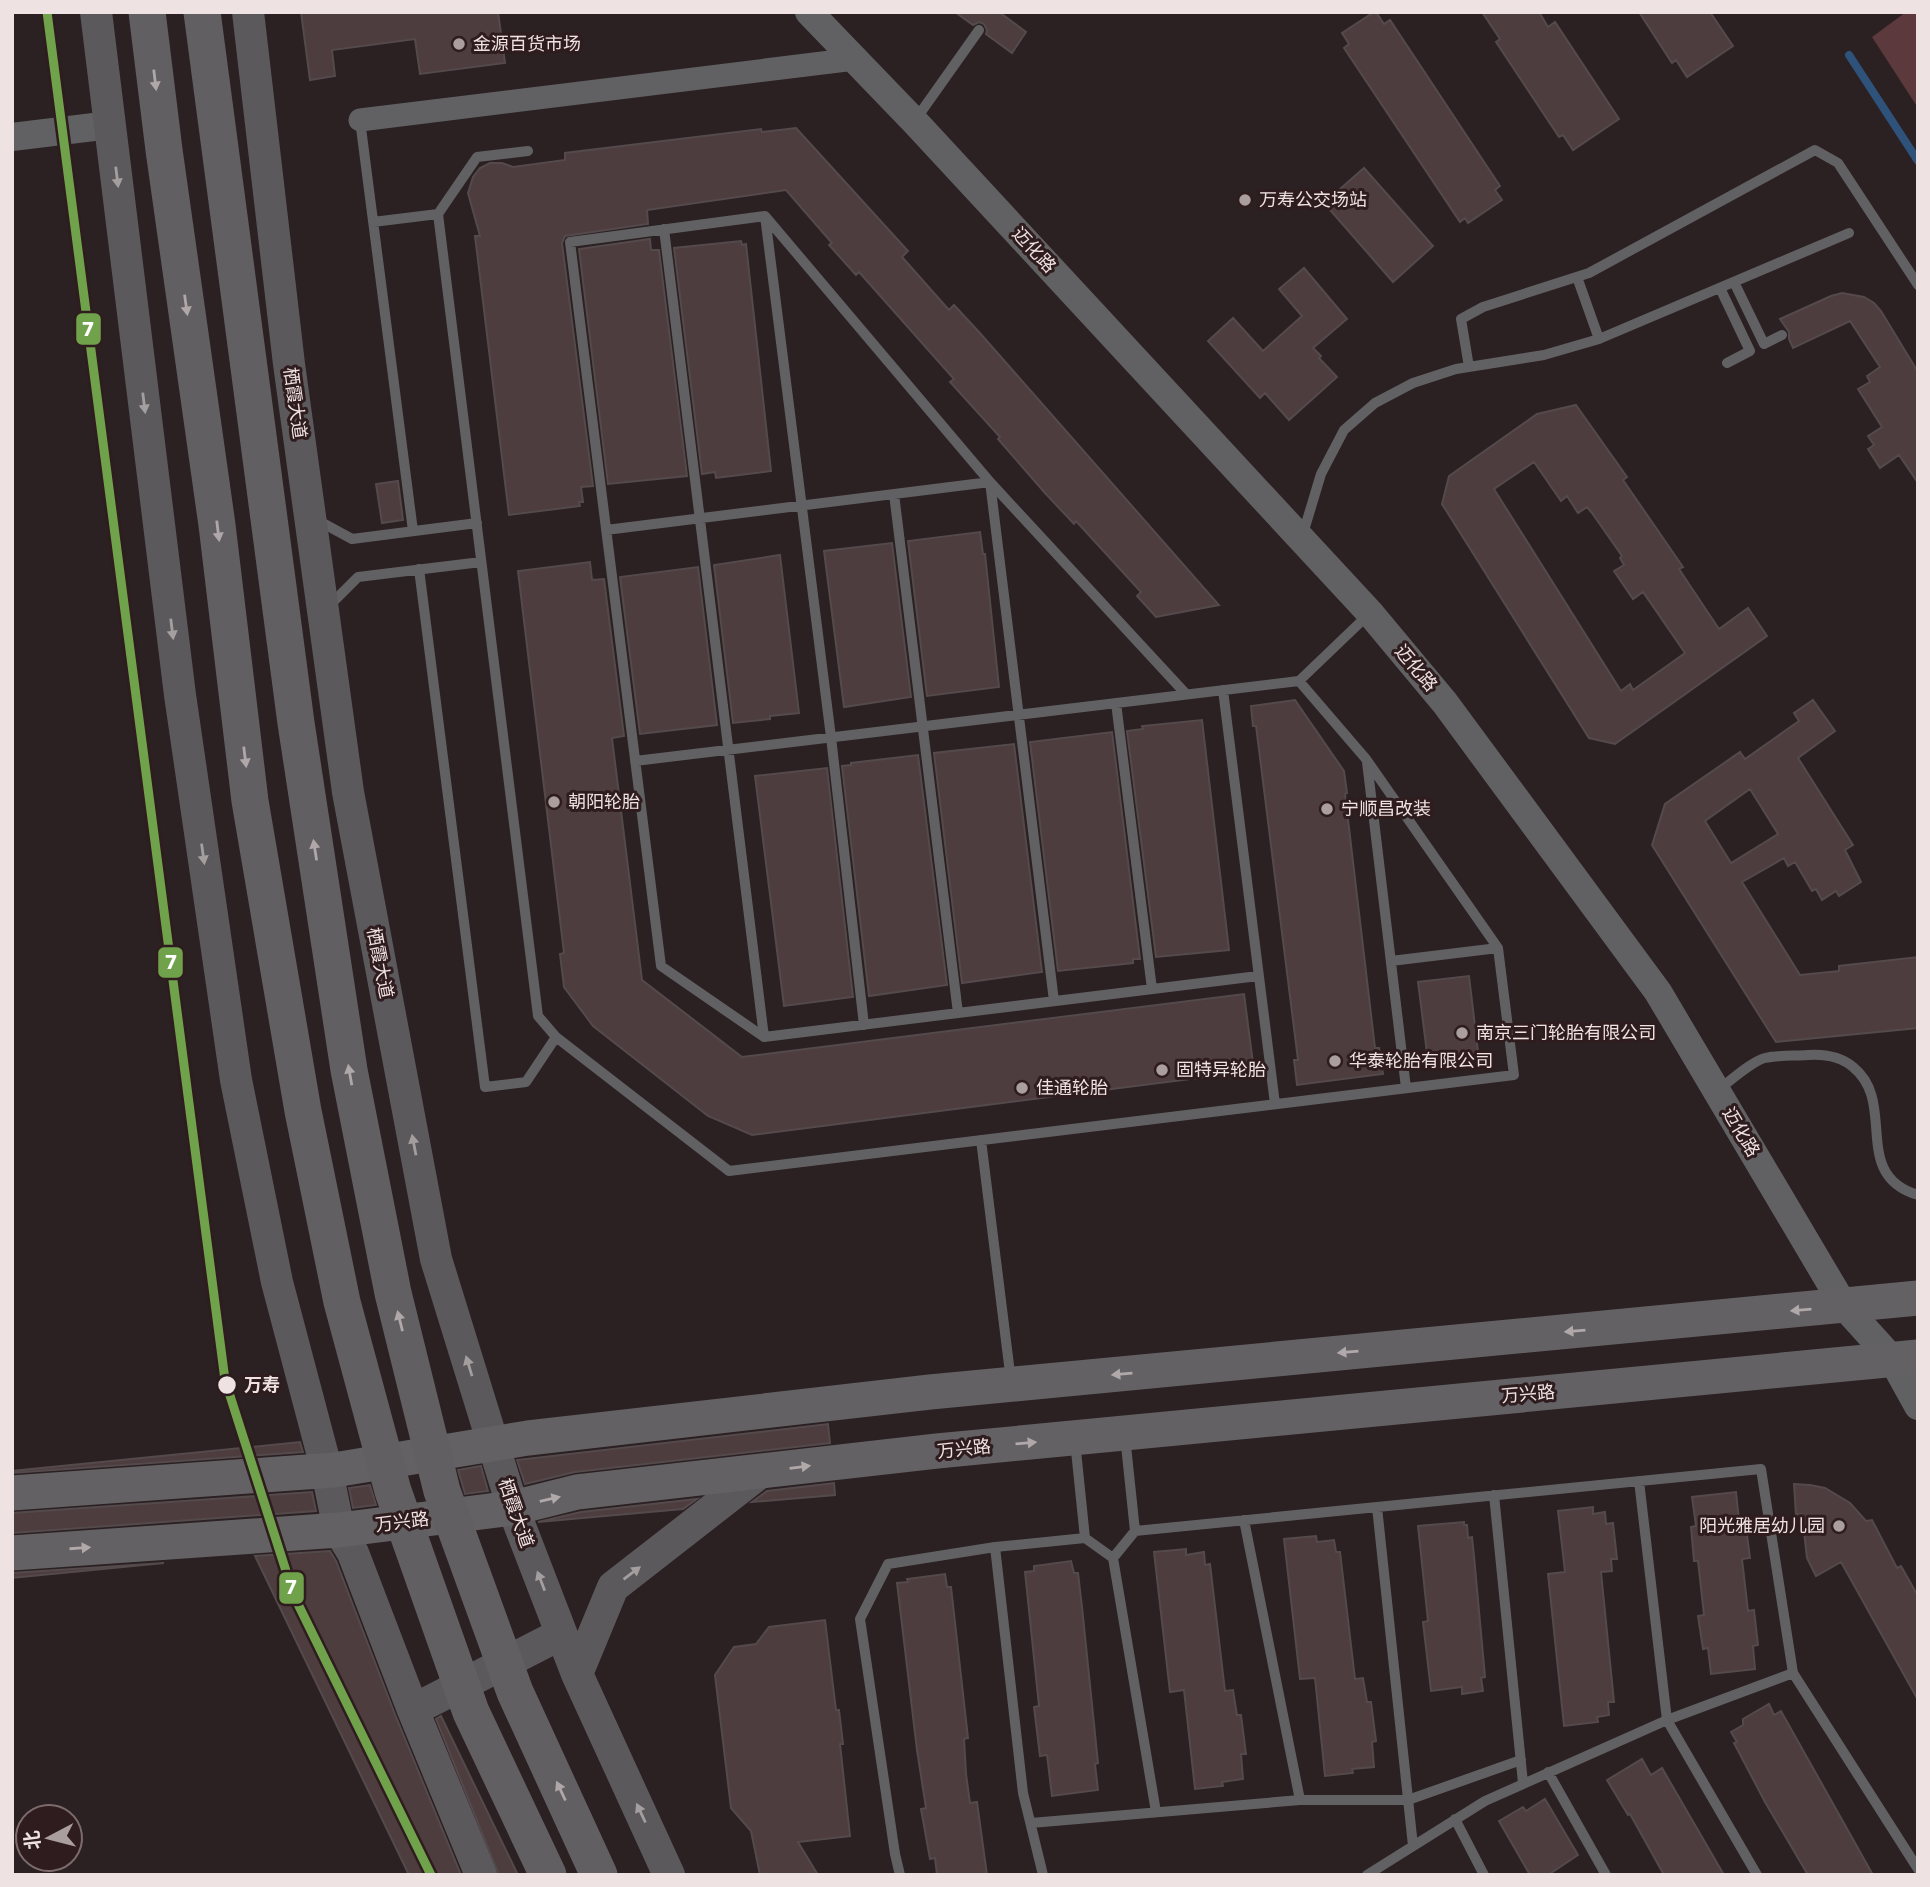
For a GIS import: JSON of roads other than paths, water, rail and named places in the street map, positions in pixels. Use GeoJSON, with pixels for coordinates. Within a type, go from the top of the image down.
{"type":"FeatureCollection","features":[{"type":"Feature","properties":{"kind":"highway"},"geometry":{"type":"LineString","coordinates":[[147,12],[218,525],[250,801],[303,1111],[342,1302],[393,1491],[471,1712],[548,1875]]}},
{"type":"Feature","properties":{"kind":"highway"},"geometry":{"type":"LineString","coordinates":[[202,12],[298,736],[349,1070],[393,1293],[442,1491],[515,1692],[599,1875]]}},
{"type":"Feature","properties":{"kind":"main road"},"geometry":{"type":"LineString","coordinates":[[96,12],[180,695],[236,1080],[277,1282],[340,1530],[353,1553],[413,1710],[481,1875]]}},
{"type":"Feature","properties":{"kind":"main road","name":"栖霞大道"},"geometry":{"type":"LineString","coordinates":[[248,12],[289,364],[348,792],[436,1259],[513,1508],[577,1674],[669,1875]]}},
{"type":"Feature","properties":{"kind":"main road"},"geometry":{"type":"LineString","coordinates":[[12,1493],[327,1471],[492,1442],[1011,1384],[1918,1298]]}},
{"type":"Feature","properties":{"kind":"main road","name":"万兴路"},"geometry":{"type":"LineString","coordinates":[[12,1553],[340,1530],[513,1508],[577,1492],[762,1471],[1125,1433],[1905,1358]]}},
{"type":"Feature","properties":{"kind":"main road"},"geometry":{"type":"LineString","coordinates":[[577,1674],[613,1587],[762,1471]]}},
{"type":"Feature","properties":{"kind":"main road"},"geometry":{"type":"LineString","coordinates":[[413,1710],[561,1634]]}},
{"type":"Feature","properties":{"kind":"street","name":"迈化路"},"geometry":{"type":"LineString","coordinates":[[809,12],[915,122],[1370,613],[1445,703],[1658,992],[1844,1306],[1905,1358],[1918,1406]]}},
{"type":"Feature","properties":{"kind":"street"},"geometry":{"type":"LineString","coordinates":[[360,120],[855,60]]}},
{"type":"Feature","properties":{"kind":"street"},"geometry":{"type":"LineString","coordinates":[[12,137],[110,125]]}},
{"type":"Feature","properties":{"kind":"lane"},"geometry":{"type":"LineString","coordinates":[[915,122],[979,30]]}},
{"type":"Feature","properties":{"kind":"lane"},"geometry":{"type":"LineString","coordinates":[[360,120],[413,531]]}},
{"type":"Feature","properties":{"kind":"lane"},"geometry":{"type":"LineString","coordinates":[[1469,367],[1461,319],[1483,307],[1589,273],[1815,149],[1838,163],[1918,285]]}},
{"type":"Feature","properties":{"kind":"lane"},"geometry":{"type":"LineString","coordinates":[[528,151],[477,157],[438,214],[538,1016],[556,1037],[729,1171],[1514,1075],[1498,948],[1366,759],[1299,681]]}},
{"type":"Feature","properties":{"kind":"lane"},"geometry":{"type":"LineString","coordinates":[[373,222],[438,214]]}},
{"type":"Feature","properties":{"kind":"lane"},"geometry":{"type":"LineString","coordinates":[[765,216],[570,242],[661,966],[764,1037],[1258,976]]}},
{"type":"Feature","properties":{"kind":"lane"},"geometry":{"type":"LineString","coordinates":[[765,216],[990,482],[1186,694]]}},
{"type":"Feature","properties":{"kind":"lane"},"geometry":{"type":"LineString","coordinates":[[765,216],[831,737],[864,1025]]}},
{"type":"Feature","properties":{"kind":"lane"},"geometry":{"type":"LineString","coordinates":[[664,229],[764,1037]]}},
{"type":"Feature","properties":{"kind":"lane"},"geometry":{"type":"LineString","coordinates":[[1301,540],[1321,474],[1344,430],[1375,403],[1413,383],[1469,367],[1544,355],[1599,339],[1849,233]]}},
{"type":"Feature","properties":{"kind":"lane"},"geometry":{"type":"LineString","coordinates":[[1577,277],[1599,339]]}},
{"type":"Feature","properties":{"kind":"lane"},"geometry":{"type":"LineString","coordinates":[[1734,282],[1764,344]]}},
{"type":"Feature","properties":{"kind":"lane"},"geometry":{"type":"LineString","coordinates":[[1720,288],[1750,351]]}},
{"type":"Feature","properties":{"kind":"lane"},"geometry":{"type":"LineString","coordinates":[[1727,363],[1782,335]]}},
{"type":"Feature","properties":{"kind":"lane"},"geometry":{"type":"LineString","coordinates":[[606,530],[990,482]]}},
{"type":"Feature","properties":{"kind":"lane"},"geometry":{"type":"LineString","coordinates":[[990,482],[1054,1001]]}},
{"type":"Feature","properties":{"kind":"lane"},"geometry":{"type":"LineString","coordinates":[[894,494],[958,1013]]}},
{"type":"Feature","properties":{"kind":"lane"},"geometry":{"type":"LineString","coordinates":[[310,516],[352,538],[477,523]]}},
{"type":"Feature","properties":{"kind":"lane"},"geometry":{"type":"LineString","coordinates":[[323,612],[358,577],[481,562]]}},
{"type":"Feature","properties":{"kind":"lane"},"geometry":{"type":"LineString","coordinates":[[419,569],[485,1087],[526,1082],[556,1037]]}},
{"type":"Feature","properties":{"kind":"lane"},"geometry":{"type":"LineString","coordinates":[[635,761],[1299,681],[1370,613]]}},
{"type":"Feature","properties":{"kind":"lane"},"geometry":{"type":"LineString","coordinates":[[1223,690],[1275,1104]]}},
{"type":"Feature","properties":{"kind":"lane"},"geometry":{"type":"LineString","coordinates":[[1116,703],[1152,989]]}},
{"type":"Feature","properties":{"kind":"lane"},"geometry":{"type":"LineString","coordinates":[[1366,759],[1406,1088]]}},
{"type":"Feature","properties":{"kind":"lane"},"geometry":{"type":"LineString","coordinates":[[1391,961],[1498,948]]}},
{"type":"Feature","properties":{"kind":"lane"},"geometry":{"type":"LineString","coordinates":[[1717,1091],[1763,1058],[1825,1055],[1847,1062],[1867,1081],[1872,1093],[1877,1148],[1885,1172],[1904,1190],[1918,1195]]}},
{"type":"Feature","properties":{"kind":"lane"},"geometry":{"type":"LineString","coordinates":[[981,1140],[1011,1384]]}},
{"type":"Feature","properties":{"kind":"lane"},"geometry":{"type":"LineString","coordinates":[[1113,1558],[1135,1531],[1125,1433]]}},
{"type":"Feature","properties":{"kind":"lane"},"geometry":{"type":"LineString","coordinates":[[1075,1438],[1085,1538]]}},
{"type":"Feature","properties":{"kind":"lane"},"geometry":{"type":"LineString","coordinates":[[1135,1531],[1760,1469],[1793,1673],[1918,1869]]}},
{"type":"Feature","properties":{"kind":"lane"},"geometry":{"type":"LineString","coordinates":[[1639,1481],[1667,1720],[1757,1875]]}},
{"type":"Feature","properties":{"kind":"lane"},"geometry":{"type":"LineString","coordinates":[[1494,1495],[1523,1783]]}},
{"type":"Feature","properties":{"kind":"lane"},"geometry":{"type":"LineString","coordinates":[[1377,1507],[1413,1846]]}},
{"type":"Feature","properties":{"kind":"lane"},"geometry":{"type":"LineString","coordinates":[[1244,1520],[1300,1800]]}},
{"type":"Feature","properties":{"kind":"lane"},"geometry":{"type":"LineString","coordinates":[[900,1875],[860,1619],[888,1564],[995,1547],[1085,1538],[1113,1558],[1156,1812]]}},
{"type":"Feature","properties":{"kind":"lane"},"geometry":{"type":"LineString","coordinates":[[995,1547],[1023,1793],[1043,1875]]}},
{"type":"Feature","properties":{"kind":"lane"},"geometry":{"type":"LineString","coordinates":[[1367,1875],[1485,1801],[1667,1720],[1793,1673]]}},
{"type":"Feature","properties":{"kind":"lane"},"geometry":{"type":"LineString","coordinates":[[1031,1823],[1300,1800],[1408,1800],[1521,1760]]}},
{"type":"Feature","properties":{"kind":"lane"},"geometry":{"type":"LineString","coordinates":[[1548,1772],[1606,1875]]}},
{"type":"Feature","properties":{"kind":"lane"},"geometry":{"type":"LineString","coordinates":[[1455,1819],[1485,1875]]}},
{"type":"Feature","properties":{"kind":"waterway"},"geometry":{"type":"LineString","coordinates":[[1849,55],[1918,161]]}},
{"type":"Feature","properties":{"kind":"place","name":"金源百货市场"},"geometry":{"type":"Point","coordinates":[459,44]}},
{"type":"Feature","properties":{"kind":"place","name":"万寿公交场站"},"geometry":{"type":"Point","coordinates":[1245,200]}},
{"type":"Feature","properties":{"kind":"place","name":"朝阳轮胎"},"geometry":{"type":"Point","coordinates":[554,802]}},
{"type":"Feature","properties":{"kind":"place","name":"宁顺昌改装"},"geometry":{"type":"Point","coordinates":[1327,809]}},
{"type":"Feature","properties":{"kind":"place","name":"南京三门轮胎有限公司"},"geometry":{"type":"Point","coordinates":[1462,1033]}},
{"type":"Feature","properties":{"kind":"place","name":"华泰轮胎有限公司"},"geometry":{"type":"Point","coordinates":[1335,1061]}},
{"type":"Feature","properties":{"kind":"place","name":"固特异轮胎"},"geometry":{"type":"Point","coordinates":[1162,1070]}},
{"type":"Feature","properties":{"kind":"place","name":"佳通轮胎"},"geometry":{"type":"Point","coordinates":[1022,1088]}},
{"type":"Feature","properties":{"kind":"place","name":"万寿"},"geometry":{"type":"Point","coordinates":[227,1385]}},
{"type":"Feature","properties":{"kind":"place","name":"阳光雅居幼儿园"},"geometry":{"type":"Point","coordinates":[1839,1526]}}]}
